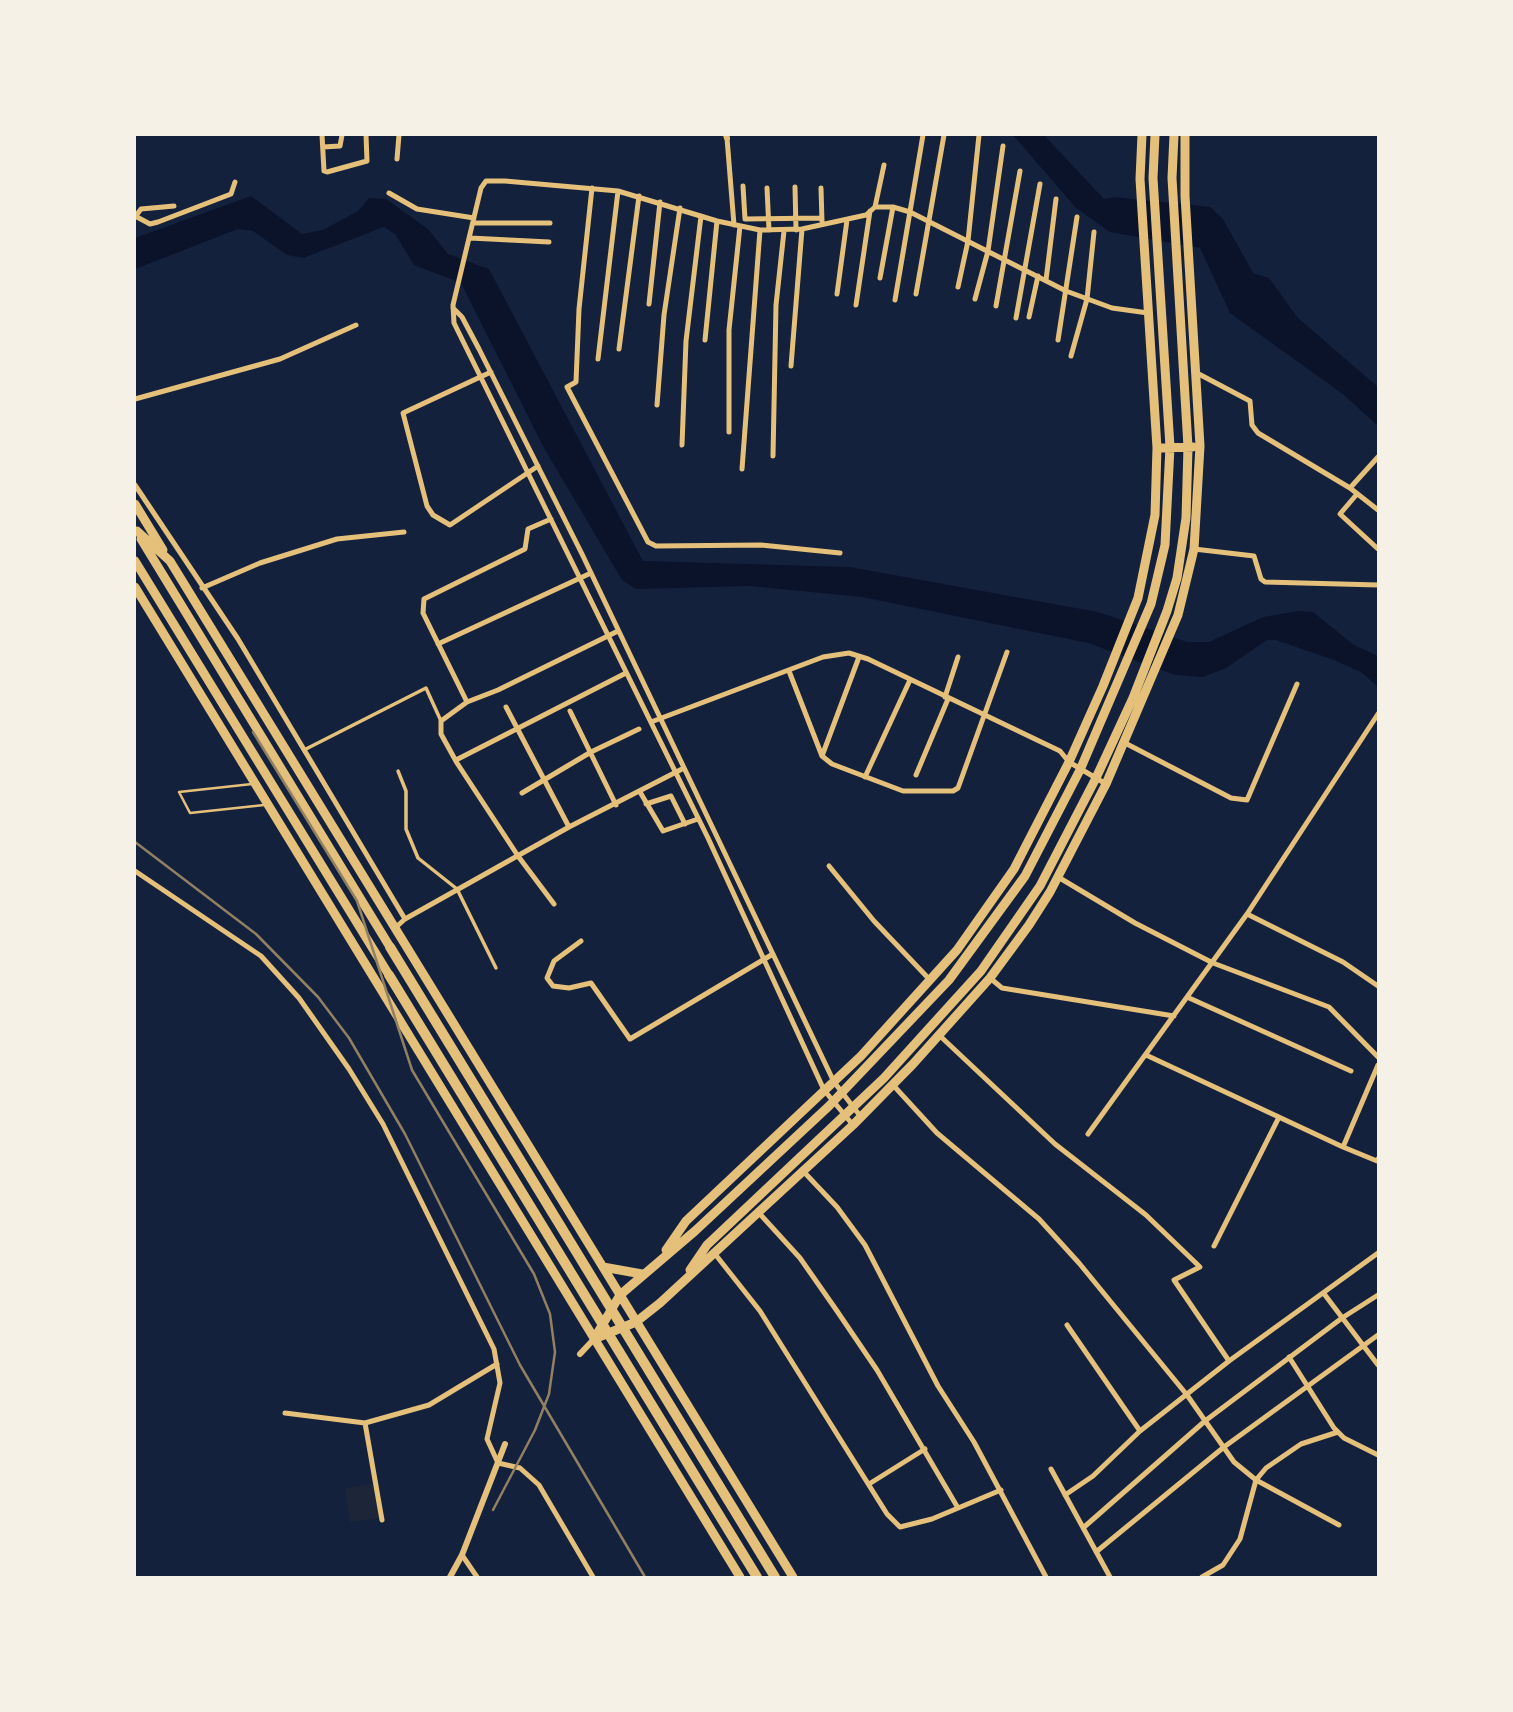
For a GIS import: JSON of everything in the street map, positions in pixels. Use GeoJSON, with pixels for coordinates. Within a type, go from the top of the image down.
{"type":"FeatureCollection","features":[{"type":"Feature","properties":{"kind":"highway"},"geometry":{"type":"LineString","coordinates":[[659,1260],[686,1221],[834,1082],[931,981],[976,925],[1014,869],[1069,762],[1103,686],[1138,598],[1153,534],[1157,448],[1140,179],[1142,135]]}},
{"type":"Feature","properties":{"kind":"highway"},"geometry":{"type":"LineString","coordinates":[[594,1339],[620,1295],[695,1231],[871,1065],[967,959],[1025,876],[1116,691],[1151,604],[1159,574],[1168,516],[1170,447],[1153,178],[1156,135]]}},
{"type":"Feature","properties":{"kind":"highway"},"geometry":{"type":"LineString","coordinates":[[680,1283],[708,1245],[884,1077],[981,971],[1040,886],[1096,778],[1133,698],[1167,611],[1179,568],[1186,518],[1188,447],[1171,178],[1174,135]]}},
{"type":"Feature","properties":{"kind":"highway"},"geometry":{"type":"LineString","coordinates":[[594,1339],[636,1322],[715,1254],[893,1085],[990,978],[1058,877],[1107,784],[1178,615],[1194,549],[1199,446],[1185,196],[1185,135]]}},
{"type":"Feature","properties":{"kind":"highway"},"geometry":{"type":"LineString","coordinates":[[1157,448],[1199,446]]}},
{"type":"Feature","properties":{"kind":"highway"},"geometry":{"type":"LineString","coordinates":[[135,504],[793,1577]]}},
{"type":"Feature","properties":{"kind":"highway"},"geometry":{"type":"LineString","coordinates":[[136,529],[170,561]]}},
{"type":"Feature","properties":{"kind":"highway"},"geometry":{"type":"LineString","coordinates":[[136,529],[775,1577]]}},
{"type":"Feature","properties":{"kind":"highway"},"geometry":{"type":"LineString","coordinates":[[135,561],[757,1577]]}},
{"type":"Feature","properties":{"kind":"highway"},"geometry":{"type":"LineString","coordinates":[[135,587],[740,1577]]}},
{"type":"Feature","properties":{"kind":"highway"},"geometry":{"type":"LineString","coordinates":[[367,911],[403,941]]}},
{"type":"Feature","properties":{"kind":"highway"},"geometry":{"type":"LineString","coordinates":[[603,1267],[642,1274]]}},
{"type":"Feature","properties":{"kind":"street"},"geometry":{"type":"LineString","coordinates":[[322,135],[324,171],[341,171],[367,161],[366,135]]}},
{"type":"Feature","properties":{"kind":"street"},"geometry":{"type":"LineString","coordinates":[[323,147],[340,146],[342,135]]}},
{"type":"Feature","properties":{"kind":"street"},"geometry":{"type":"LineString","coordinates":[[397,159],[399,135]]}},
{"type":"Feature","properties":{"kind":"street"},"geometry":{"type":"LineString","coordinates":[[895,300],[923,135]]}},
{"type":"Feature","properties":{"kind":"street"},"geometry":{"type":"LineString","coordinates":[[916,294],[944,135]]}},
{"type":"Feature","properties":{"kind":"street"},"geometry":{"type":"LineString","coordinates":[[958,287],[968,242],[979,135]]}},
{"type":"Feature","properties":{"kind":"street"},"geometry":{"type":"LineString","coordinates":[[727,136],[737,225],[729,330],[729,432]]}},
{"type":"Feature","properties":{"kind":"street"},"geometry":{"type":"LineString","coordinates":[[975,299],[988,251],[1003,146]]}},
{"type":"Feature","properties":{"kind":"street"},"geometry":{"type":"LineString","coordinates":[[856,305],[872,209],[884,165]]}},
{"type":"Feature","properties":{"kind":"street"},"geometry":{"type":"LineString","coordinates":[[996,306],[1020,172]]}},
{"type":"Feature","properties":{"kind":"street"},"geometry":{"type":"LineString","coordinates":[[822,222],[784,231],[760,230],[717,221],[618,191],[486,181],[481,188],[453,308],[454,323],[525,473],[551,519],[705,832],[824,1090],[853,1125]]}},
{"type":"Feature","properties":{"kind":"street"},"geometry":{"type":"LineString","coordinates":[[174,206],[141,209],[135,216],[150,223],[158,222],[231,194],[235,182]]}},
{"type":"Feature","properties":{"kind":"street"},"geometry":{"type":"LineString","coordinates":[[1016,318],[1040,184]]}},
{"type":"Feature","properties":{"kind":"street"},"geometry":{"type":"LineString","coordinates":[[743,186],[745,219],[822,222],[847,220],[872,209],[893,207],[911,212],[1066,291],[1112,308],[1148,313]]}},
{"type":"Feature","properties":{"kind":"street"},"geometry":{"type":"LineString","coordinates":[[791,366],[799,229],[794,187]]}},
{"type":"Feature","properties":{"kind":"street"},"geometry":{"type":"LineString","coordinates":[[592,188],[579,309],[576,383],[567,387],[648,542],[656,546],[761,545],[840,553]]}},
{"type":"Feature","properties":{"kind":"street"},"geometry":{"type":"LineString","coordinates":[[767,188],[769,230]]}},
{"type":"Feature","properties":{"kind":"street"},"geometry":{"type":"LineString","coordinates":[[821,188],[822,222]]}},
{"type":"Feature","properties":{"kind":"street"},"geometry":{"type":"LineString","coordinates":[[598,359],[618,191]]}},
{"type":"Feature","properties":{"kind":"street"},"geometry":{"type":"LineString","coordinates":[[389,194],[417,209],[474,221],[550,223]]}},
{"type":"Feature","properties":{"kind":"street"},"geometry":{"type":"LineString","coordinates":[[620,349],[639,196]]}},
{"type":"Feature","properties":{"kind":"street"},"geometry":{"type":"LineString","coordinates":[[1046,280],[1056,199]]}},
{"type":"Feature","properties":{"kind":"street"},"geometry":{"type":"LineString","coordinates":[[649,304],[660,202]]}},
{"type":"Feature","properties":{"kind":"street"},"geometry":{"type":"LineString","coordinates":[[733,207],[745,206]]}},
{"type":"Feature","properties":{"kind":"street"},"geometry":{"type":"LineString","coordinates":[[880,278],[893,207]]}},
{"type":"Feature","properties":{"kind":"street"},"geometry":{"type":"LineString","coordinates":[[657,405],[664,315],[680,208]]}},
{"type":"Feature","properties":{"kind":"street"},"geometry":{"type":"LineString","coordinates":[[682,444],[686,341],[701,216]]}},
{"type":"Feature","properties":{"kind":"street"},"geometry":{"type":"LineString","coordinates":[[1058,340],[1077,217]]}},
{"type":"Feature","properties":{"kind":"street"},"geometry":{"type":"LineString","coordinates":[[837,294],[847,220]]}},
{"type":"Feature","properties":{"kind":"street"},"geometry":{"type":"LineString","coordinates":[[705,340],[717,221]]}},
{"type":"Feature","properties":{"kind":"street"},"geometry":{"type":"LineString","coordinates":[[742,469],[760,230]]}},
{"type":"Feature","properties":{"kind":"street"},"geometry":{"type":"LineString","coordinates":[[773,456],[776,305],[784,231]]}},
{"type":"Feature","properties":{"kind":"street"},"geometry":{"type":"LineString","coordinates":[[1071,356],[1087,299],[1094,232]]}},
{"type":"Feature","properties":{"kind":"street"},"geometry":{"type":"LineString","coordinates":[[470,238],[549,242]]}},
{"type":"Feature","properties":{"kind":"street"},"geometry":{"type":"LineString","coordinates":[[1028,317],[1038,275]]}},
{"type":"Feature","properties":{"kind":"street"},"geometry":{"type":"LineString","coordinates":[[453,308],[462,317],[480,351],[580,549],[834,1082],[861,1117]]}},
{"type":"Feature","properties":{"kind":"street"},"geometry":{"type":"LineString","coordinates":[[135,398],[280,359],[356,325]]}},
{"type":"Feature","properties":{"kind":"street"},"geometry":{"type":"LineString","coordinates":[[470,356],[480,351]]}},
{"type":"Feature","properties":{"kind":"street"},"geometry":{"type":"LineString","coordinates":[[491,372],[403,413],[427,506],[433,515],[450,525],[538,466]]}},
{"type":"Feature","properties":{"kind":"street"},"geometry":{"type":"LineString","coordinates":[[1195,373],[1250,401],[1252,425],[1258,433],[1350,488],[1378,510]]}},
{"type":"Feature","properties":{"kind":"street"},"geometry":{"type":"LineString","coordinates":[[491,399],[502,394]]}},
{"type":"Feature","properties":{"kind":"street"},"geometry":{"type":"LineString","coordinates":[[1350,488],[1378,457]]}},
{"type":"Feature","properties":{"kind":"street"},"geometry":{"type":"LineString","coordinates":[[135,485],[238,639],[405,919]]}},
{"type":"Feature","properties":{"kind":"street"},"geometry":{"type":"LineString","coordinates":[[1357,494],[1340,513],[1378,549]]}},
{"type":"Feature","properties":{"kind":"street"},"geometry":{"type":"LineString","coordinates":[[467,702],[423,613],[424,599],[524,549],[528,529],[551,519]]}},
{"type":"Feature","properties":{"kind":"street"},"geometry":{"type":"LineString","coordinates":[[202,588],[260,563],[337,539],[404,532]]}},
{"type":"Feature","properties":{"kind":"street"},"geometry":{"type":"LineString","coordinates":[[568,555],[580,549]]}},
{"type":"Feature","properties":{"kind":"street"},"geometry":{"type":"LineString","coordinates":[[1194,549],[1254,556],[1261,579],[1269,583],[1378,585]]}},
{"type":"Feature","properties":{"kind":"street"},"geometry":{"type":"LineString","coordinates":[[438,644],[591,573]]}},
{"type":"Feature","properties":{"kind":"street"},"geometry":{"type":"LineString","coordinates":[[441,721],[467,702],[618,631]]}},
{"type":"Feature","properties":{"kind":"street"},"geometry":{"type":"LineString","coordinates":[[789,671],[822,756],[832,764],[903,792],[953,791],[958,788],[1007,652]]}},
{"type":"Feature","properties":{"kind":"street"},"geometry":{"type":"LineString","coordinates":[[650,722],[823,657],[849,653],[1060,751],[1069,762],[1107,784]]}},
{"type":"Feature","properties":{"kind":"street"},"geometry":{"type":"LineString","coordinates":[[822,756],[859,657]]}},
{"type":"Feature","properties":{"kind":"street"},"geometry":{"type":"LineString","coordinates":[[916,775],[947,698],[958,657]]}},
{"type":"Feature","properties":{"kind":"street"},"geometry":{"type":"LineString","coordinates":[[456,760],[626,673]]}},
{"type":"Feature","properties":{"kind":"street"},"geometry":{"type":"LineString","coordinates":[[865,777],[910,680]]}},
{"type":"Feature","properties":{"kind":"street"},"geometry":{"type":"LineString","coordinates":[[1125,743],[1231,798],[1247,800],[1297,684]]}},
{"type":"Feature","properties":{"kind":"street"},"geometry":{"type":"LineString","coordinates":[[304,750],[359,719],[426,688],[441,721],[441,734],[456,760],[518,856],[554,904]]}},
{"type":"Feature","properties":{"kind":"street"},"geometry":{"type":"LineString","coordinates":[[506,707],[569,827]]}},
{"type":"Feature","properties":{"kind":"street"},"geometry":{"type":"LineString","coordinates":[[570,711],[616,804]]}},
{"type":"Feature","properties":{"kind":"street"},"geometry":{"type":"LineString","coordinates":[[1088,1134],[1247,914],[1378,714]]}},
{"type":"Feature","properties":{"kind":"street"},"geometry":{"type":"LineString","coordinates":[[522,793],[591,752],[639,729]]}},
{"type":"Feature","properties":{"kind":"street"},"geometry":{"type":"LineString","coordinates":[[299,771],[312,767]]}},
{"type":"Feature","properties":{"kind":"street"},"geometry":{"type":"LineString","coordinates":[[395,928],[405,919],[457,889],[684,768]]}},
{"type":"Feature","properties":{"kind":"street"},"geometry":{"type":"LineString","coordinates":[[398,771],[406,791],[406,829],[418,858],[457,889],[496,968]]}},
{"type":"Feature","properties":{"kind":"street"},"geometry":{"type":"LineString","coordinates":[[640,792],[663,831],[698,819]]}},
{"type":"Feature","properties":{"kind":"street"},"geometry":{"type":"LineString","coordinates":[[646,804],[671,796],[685,824]]}},
{"type":"Feature","properties":{"kind":"street"},"geometry":{"type":"LineString","coordinates":[[705,832],[713,827]]}},
{"type":"Feature","properties":{"kind":"street"},"geometry":{"type":"LineString","coordinates":[[829,866],[874,921],[931,981]]}},
{"type":"Feature","properties":{"kind":"street"},"geometry":{"type":"LineString","coordinates":[[135,871],[261,956],[299,998],[383,1124],[494,1349],[500,1382],[488,1438],[498,1463]]}},
{"type":"Feature","properties":{"kind":"street"},"geometry":{"type":"LineString","coordinates":[[1058,877],[1135,923],[1215,960],[1329,1007],[1378,1057]]}},
{"type":"Feature","properties":{"kind":"street"},"geometry":{"type":"LineString","coordinates":[[739,907],[748,903]]}},
{"type":"Feature","properties":{"kind":"street"},"geometry":{"type":"LineString","coordinates":[[1247,914],[1343,962],[1378,986]]}},
{"type":"Feature","properties":{"kind":"street"},"geometry":{"type":"LineString","coordinates":[[581,941],[554,961],[547,978],[553,986],[569,988],[592,983],[630,1039],[773,954]]}},
{"type":"Feature","properties":{"kind":"street"},"geometry":{"type":"LineString","coordinates":[[990,978],[1002,988],[1174,1016]]}},
{"type":"Feature","properties":{"kind":"street"},"geometry":{"type":"LineString","coordinates":[[1187,997],[1351,1071]]}},
{"type":"Feature","properties":{"kind":"street"},"geometry":{"type":"LineString","coordinates":[[939,1035],[1035,1126],[1146,1215],[1200,1267],[1174,1280],[1228,1361]]}},
{"type":"Feature","properties":{"kind":"street"},"geometry":{"type":"LineString","coordinates":[[1146,1055],[1343,1147],[1377,1161],[1378,1159]]}},
{"type":"Feature","properties":{"kind":"street"},"geometry":{"type":"LineString","coordinates":[[1343,1147],[1378,1065]]}},
{"type":"Feature","properties":{"kind":"street"},"geometry":{"type":"LineString","coordinates":[[893,1085],[937,1133],[1039,1219],[1187,1395],[1234,1461],[1256,1480],[1339,1525]]}},
{"type":"Feature","properties":{"kind":"street"},"geometry":{"type":"LineString","coordinates":[[1214,1246],[1279,1117]]}},
{"type":"Feature","properties":{"kind":"street"},"geometry":{"type":"LineString","coordinates":[[803,1171],[837,1207],[865,1245],[938,1386],[1001,1490],[1046,1577]]}},
{"type":"Feature","properties":{"kind":"street"},"geometry":{"type":"LineString","coordinates":[[758,1213],[777,1231],[818,1283],[877,1370],[958,1508]]}},
{"type":"Feature","properties":{"kind":"street"},"geometry":{"type":"LineString","coordinates":[[715,1254],[787,1351],[887,1514],[900,1527],[958,1508],[1001,1490]]}},
{"type":"Feature","properties":{"kind":"street"},"geometry":{"type":"LineString","coordinates":[[1065,1495],[1093,1476],[1140,1432],[1228,1361],[1325,1295],[1353,1269],[1378,1254]]}},
{"type":"Feature","properties":{"kind":"street"},"geometry":{"type":"LineString","coordinates":[[1325,1295],[1378,1365]]}},
{"type":"Feature","properties":{"kind":"street"},"geometry":{"type":"LineString","coordinates":[[1083,1528],[1205,1421],[1342,1318],[1378,1295]]}},
{"type":"Feature","properties":{"kind":"street"},"geometry":{"type":"LineString","coordinates":[[1067,1325],[1140,1432]]}},
{"type":"Feature","properties":{"kind":"street"},"geometry":{"type":"LineString","coordinates":[[1096,1552],[1224,1447],[1378,1335]]}},
{"type":"Feature","properties":{"kind":"street"},"geometry":{"type":"LineString","coordinates":[[580,1354],[594,1339]]}},
{"type":"Feature","properties":{"kind":"street"},"geometry":{"type":"LineString","coordinates":[[1289,1357],[1338,1432],[1364,1450],[1378,1455]]}},
{"type":"Feature","properties":{"kind":"street"},"geometry":{"type":"LineString","coordinates":[[285,1413],[365,1423],[429,1405],[497,1364]]}},
{"type":"Feature","properties":{"kind":"street"},"geometry":{"type":"LineString","coordinates":[[365,1423],[382,1520]]}},
{"type":"Feature","properties":{"kind":"street"},"geometry":{"type":"LineString","coordinates":[[1202,1577],[1223,1565],[1240,1539],[1256,1480],[1284,1453],[1338,1432]]}},
{"type":"Feature","properties":{"kind":"street"},"geometry":{"type":"LineString","coordinates":[[450,1577],[462,1555],[505,1444]]}},
{"type":"Feature","properties":{"kind":"street"},"geometry":{"type":"LineString","coordinates":[[869,1485],[925,1449]]}},
{"type":"Feature","properties":{"kind":"street"},"geometry":{"type":"LineString","coordinates":[[498,1463],[520,1468],[539,1485],[593,1577]]}},
{"type":"Feature","properties":{"kind":"street"},"geometry":{"type":"LineString","coordinates":[[1051,1469],[1110,1577]]}},
{"type":"Feature","properties":{"kind":"street"},"geometry":{"type":"LineString","coordinates":[[462,1555],[477,1577]]}},
{"type":"Feature","properties":{"kind":"lane"},"geometry":{"type":"LineString","coordinates":[[268,805],[190,813],[179,792],[255,783],[299,771]]}},
{"type":"Feature","properties":{"kind":"shaded area"},"geometry":{"type":"Polygon","coordinates":[[[1013,135],[1044,135],[1104,199],[1115,197],[1210,207],[1223,219],[1253,273],[1269,278],[1298,318],[1378,387],[1378,426],[1344,395],[1230,313],[1200,248],[1110,232],[1076,208],[1013,135]]]}},
{"type":"Feature","properties":{"kind":"shaded area"},"geometry":{"type":"Polygon","coordinates":[[[251,196],[302,234],[323,230],[358,211],[369,198],[386,199],[428,229],[448,254],[489,269],[643,561],[850,567],[1098,612],[1187,642],[1209,642],[1263,617],[1298,611],[1313,612],[1354,645],[1378,656],[1378,687],[1361,672],[1276,640],[1267,640],[1226,668],[1203,677],[1175,675],[1088,643],[862,597],[750,586],[636,589],[622,580],[544,448],[461,283],[414,265],[395,234],[384,227],[303,258],[287,255],[253,231],[238,229],[135,269],[135,238],[251,196]]]}},
{"type":"Feature","properties":{"kind":"shaded area"},"geometry":{"type":"Polygon","coordinates":[[[374,1484],[379,1518],[350,1522],[345,1488],[374,1484]]]}},
{"type":"Feature","properties":{"kind":"railway"},"geometry":{"type":"LineString","coordinates":[[253,732],[357,901],[412,1070],[534,1274],[550,1314],[555,1352],[549,1394],[535,1430],[493,1510]]}},
{"type":"Feature","properties":{"kind":"railway"},"geometry":{"type":"LineString","coordinates":[[135,842],[256,934],[318,997],[349,1038],[405,1134],[520,1365],[645,1577]]}}]}
